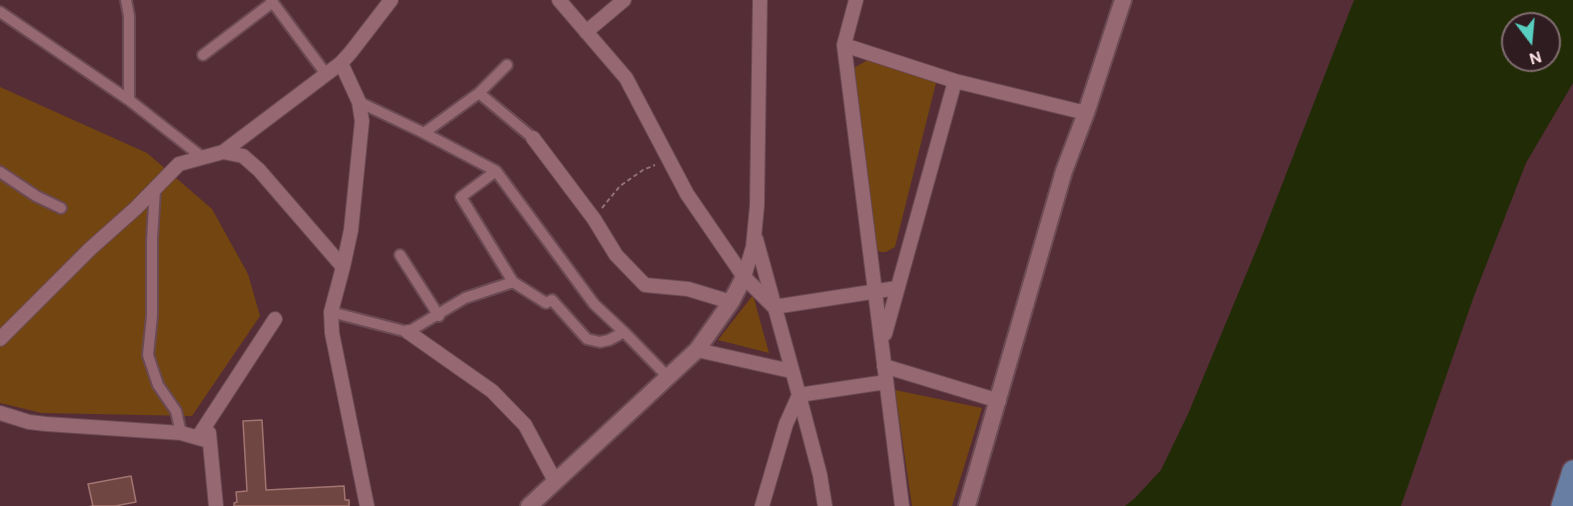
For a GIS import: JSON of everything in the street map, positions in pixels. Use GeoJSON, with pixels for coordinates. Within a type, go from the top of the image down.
{"type":"FeatureCollection","features":[{"type":"Feature","properties":{"kind":"main road"},"geometry":{"type":"LineString","coordinates":[[1562,506],[1573,471]]}},
{"type":"Feature","properties":{"kind":"street"},"geometry":{"type":"LineString","coordinates":[[126,0],[129,16],[129,100]]}},
{"type":"Feature","properties":{"kind":"street"},"geometry":{"type":"LineString","coordinates":[[0,339],[179,164],[223,152],[341,63],[391,0]]}},
{"type":"Feature","properties":{"kind":"street"},"geometry":{"type":"LineString","coordinates":[[559,0],[626,78],[687,194],[744,277],[774,307]]}},
{"type":"Feature","properties":{"kind":"street"},"geometry":{"type":"LineString","coordinates":[[586,32],[624,0]]}},
{"type":"Feature","properties":{"kind":"street"},"geometry":{"type":"LineString","coordinates":[[529,506],[697,350],[744,277],[750,261],[755,234],[759,172],[760,0]]}},
{"type":"Feature","properties":{"kind":"street"},"geometry":{"type":"LineString","coordinates":[[856,0],[844,45],[902,506]]}},
{"type":"Feature","properties":{"kind":"street"},"geometry":{"type":"LineString","coordinates":[[203,55],[272,1],[326,74]]}},
{"type":"Feature","properties":{"kind":"street"},"geometry":{"type":"LineString","coordinates":[[967,506],[1064,171],[1086,113],[1118,1]]}},
{"type":"Feature","properties":{"kind":"street"},"geometry":{"type":"LineString","coordinates":[[0,12],[129,100],[202,157]]}},
{"type":"Feature","properties":{"kind":"street"},"geometry":{"type":"LineString","coordinates":[[844,45],[955,81],[1086,113]]}},
{"type":"Feature","properties":{"kind":"street"},"geometry":{"type":"LineString","coordinates":[[341,63],[359,102],[362,121],[351,230],[331,312],[332,333],[367,506]]}},
{"type":"Feature","properties":{"kind":"street"},"geometry":{"type":"LineString","coordinates":[[423,132],[479,93],[507,65]]}},
{"type":"Feature","properties":{"kind":"street"},"geometry":{"type":"LineString","coordinates":[[883,342],[955,81]]}},
{"type":"Feature","properties":{"kind":"street"},"geometry":{"type":"LineString","coordinates":[[479,93],[533,138],[594,219],[616,255],[645,285],[688,290],[730,302]]}},
{"type":"Feature","properties":{"kind":"street"},"geometry":{"type":"LineString","coordinates":[[359,102],[423,132],[496,171],[594,304],[668,377]]}},
{"type":"Feature","properties":{"kind":"street"},"geometry":{"type":"LineString","coordinates":[[223,152],[243,156],[259,170],[343,267]]}},
{"type":"Feature","properties":{"kind":"street"},"geometry":{"type":"LineString","coordinates":[[496,171],[461,197],[513,282],[546,303],[552,300],[587,339],[600,342],[624,332]]}},
{"type":"Feature","properties":{"kind":"street"},"geometry":{"type":"LineString","coordinates":[[0,172],[61,208]]}},
{"type":"Feature","properties":{"kind":"street"},"geometry":{"type":"LineString","coordinates":[[155,189],[152,316],[148,355],[159,385],[176,411],[181,433]]}},
{"type":"Feature","properties":{"kind":"street"},"geometry":{"type":"LineString","coordinates":[[755,234],[800,395],[820,474],[825,506]]}},
{"type":"Feature","properties":{"kind":"street"},"geometry":{"type":"LineString","coordinates":[[400,255],[439,316]]}},
{"type":"Feature","properties":{"kind":"street"},"geometry":{"type":"LineString","coordinates":[[408,332],[439,316],[465,298],[513,282]]}},
{"type":"Feature","properties":{"kind":"street"},"geometry":{"type":"LineString","coordinates":[[774,307],[897,288]]}},
{"type":"Feature","properties":{"kind":"street"},"geometry":{"type":"LineString","coordinates":[[331,312],[408,332],[492,391],[525,425],[555,481]]}},
{"type":"Feature","properties":{"kind":"street"},"geometry":{"type":"LineString","coordinates":[[216,506],[203,439],[207,421],[274,319]]}},
{"type":"Feature","properties":{"kind":"street"},"geometry":{"type":"LineString","coordinates":[[697,350],[792,370]]}},
{"type":"Feature","properties":{"kind":"street"},"geometry":{"type":"LineString","coordinates":[[884,366],[999,401]]}},
{"type":"Feature","properties":{"kind":"street"},"geometry":{"type":"LineString","coordinates":[[800,395],[886,382]]}},
{"type":"Feature","properties":{"kind":"street"},"geometry":{"type":"LineString","coordinates":[[762,506],[786,424],[800,395]]}},
{"type":"Feature","properties":{"kind":"street"},"geometry":{"type":"LineString","coordinates":[[0,413],[29,422],[181,433],[203,439]]}},
{"type":"Feature","properties":{"kind":"path"},"geometry":{"type":"LineString","coordinates":[[594,219],[620,186],[643,170],[669,160]]}},
{"type":"Feature","properties":{"kind":"shaded area"},"geometry":{"type":"Polygon","coordinates":[[[1354,0],[1573,0],[1573,83],[1526,163],[1474,296],[1401,506],[1125,506],[1161,470],[1188,414],[1260,241],[1354,0]]]}},
{"type":"Feature","properties":{"kind":"shaded area"},"geometry":{"type":"Polygon","coordinates":[[[866,61],[937,79],[895,247],[886,252],[880,252],[875,248],[853,73],[854,68],[866,61]]]}},
{"type":"Feature","properties":{"kind":"shaded area"},"geometry":{"type":"Polygon","coordinates":[[[0,87],[147,153],[212,209],[248,274],[260,316],[192,416],[42,413],[0,403],[0,87]]]}},
{"type":"Feature","properties":{"kind":"shaded area"},"geometry":{"type":"Polygon","coordinates":[[[753,295],[769,353],[718,340],[753,295]]]}},
{"type":"Feature","properties":{"kind":"shaded area"},"geometry":{"type":"Polygon","coordinates":[[[895,390],[982,408],[952,506],[912,506],[895,390]]]}},
{"type":"Feature","properties":{"kind":"building"},"geometry":{"type":"Polygon","coordinates":[[[262,420],[266,490],[344,486],[345,500],[349,500],[349,506],[234,506],[237,502],[236,492],[247,491],[243,421],[262,420]]]}},
{"type":"Feature","properties":{"kind":"building"},"geometry":{"type":"Polygon","coordinates":[[[131,476],[136,502],[115,506],[93,506],[88,484],[131,476]]]}}]}
